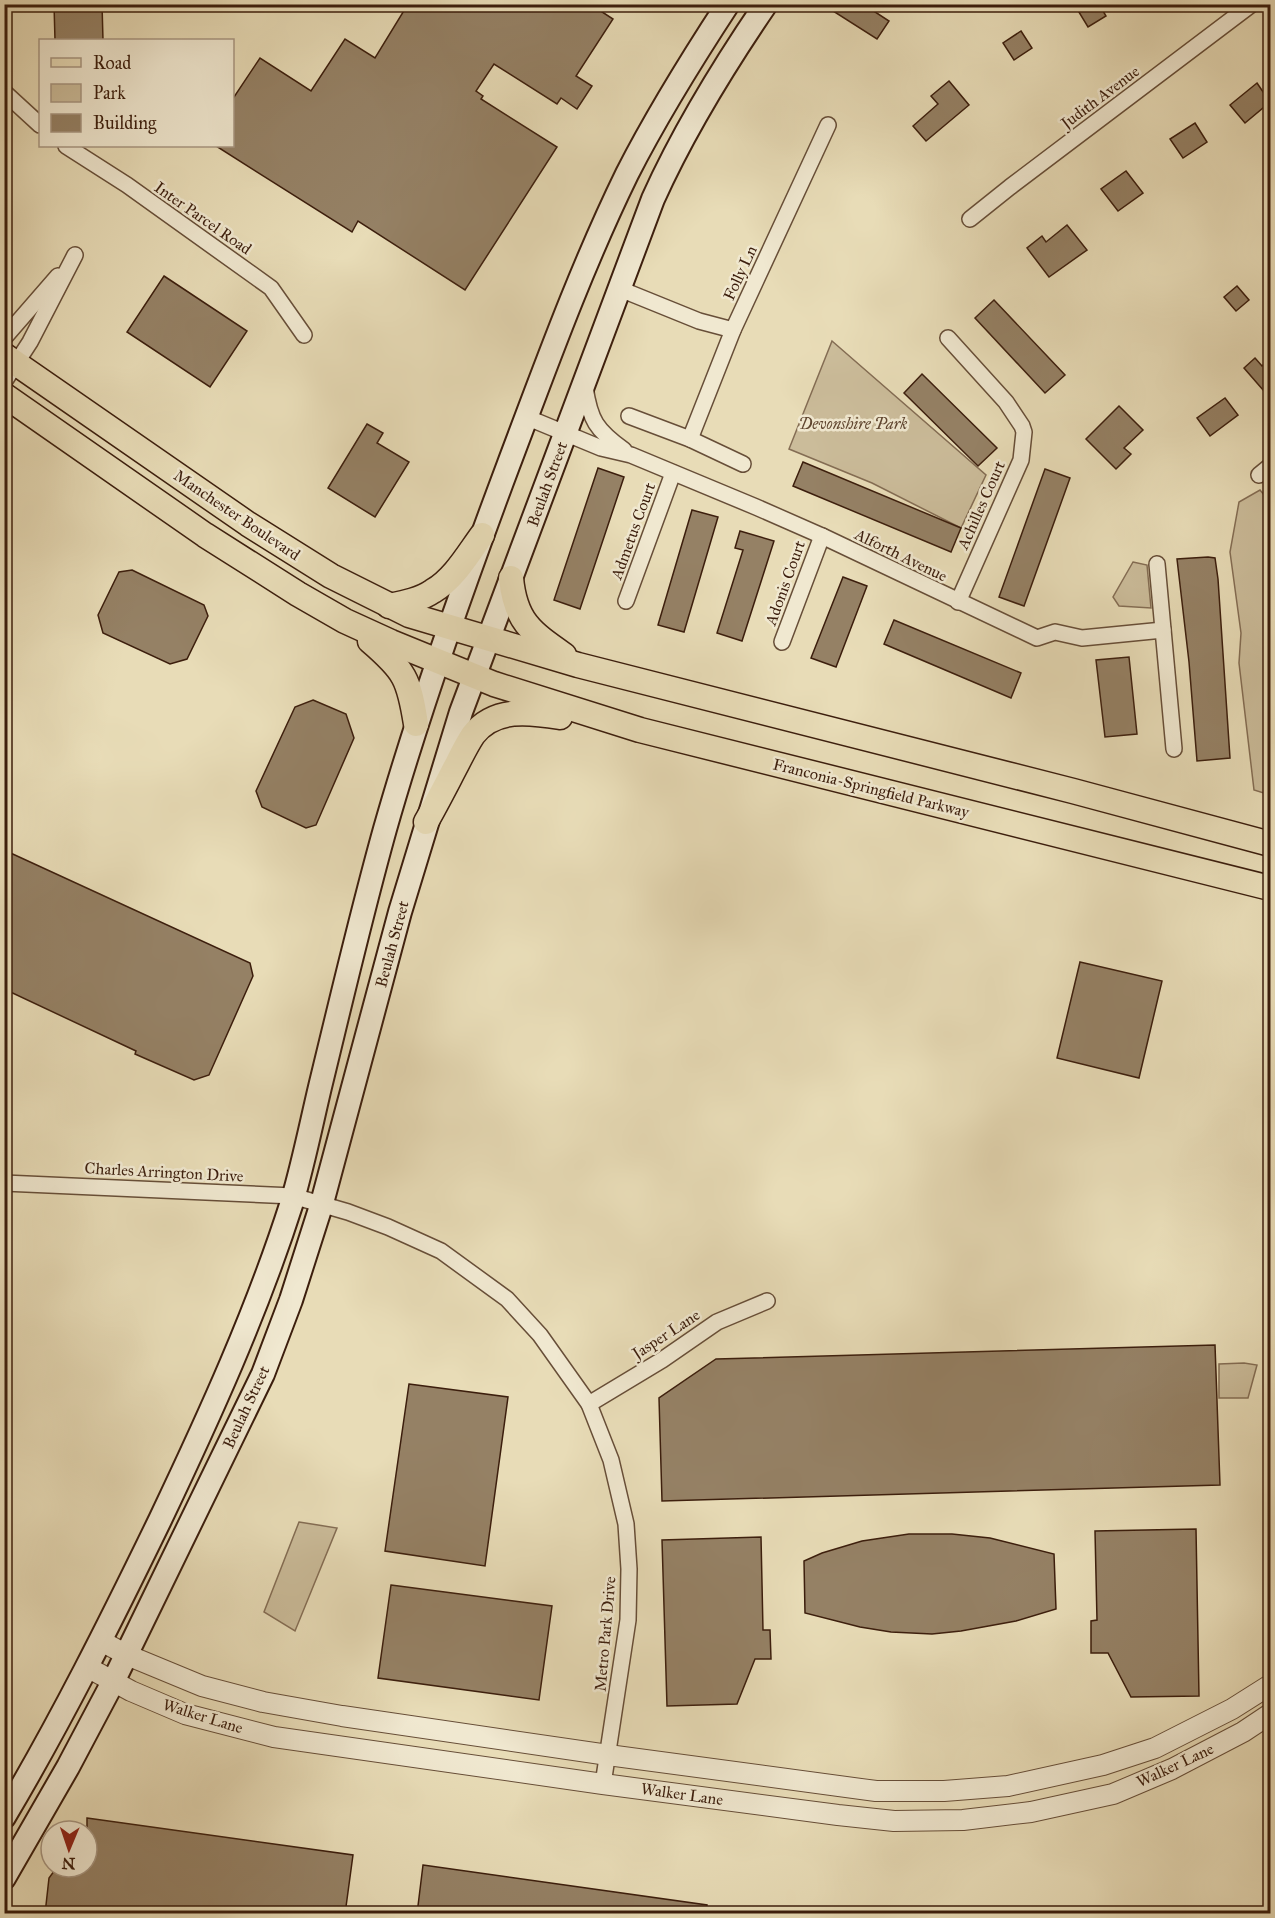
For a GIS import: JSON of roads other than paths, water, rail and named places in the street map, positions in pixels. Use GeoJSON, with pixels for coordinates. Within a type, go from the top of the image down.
{"type":"FeatureCollection","features":[{"type":"Feature","properties":{"kind":"main road","name":"Beulah Street"},"geometry":{"type":"LineString","coordinates":[[4,1817],[101,1641],[208,1418],[266,1278],[293,1196],[352,951],[385,830],[436,661],[526,417],[615,198],[666,103],[728,4]]}},
{"type":"Feature","properties":{"kind":"main road","name":"Beulah Street"},"geometry":{"type":"LineString","coordinates":[[4,1878],[68,1767],[127,1655],[263,1374],[291,1300],[322,1203],[426,822],[474,676],[653,199],[671,160],[703,102],[766,4]]}},
{"type":"Feature","properties":{"kind":"main road","name":"Manchester Boulevard"},"geometry":{"type":"LineString","coordinates":[[9,367],[304,560],[389,606],[448,628],[488,639]]}},
{"type":"Feature","properties":{"kind":"main road","name":"Manchester Boulevard"},"geometry":{"type":"LineString","coordinates":[[4,395],[242,560],[345,621],[474,676]]}},
{"type":"Feature","properties":{"kind":"main road"},"geometry":{"type":"LineString","coordinates":[[389,606],[414,600],[433,592],[450,576],[482,535]]}},
{"type":"Feature","properties":{"kind":"main road"},"geometry":{"type":"LineString","coordinates":[[511,579],[517,610],[525,624],[541,640],[578,665]]}},
{"type":"Feature","properties":{"kind":"main road"},"geometry":{"type":"LineString","coordinates":[[345,621],[400,668],[411,695],[416,724]]}},
{"type":"Feature","properties":{"kind":"main road"},"geometry":{"type":"LineString","coordinates":[[488,639],[578,665],[1073,791],[1270,844]]}},
{"type":"Feature","properties":{"kind":"main road","name":"Franconia-Springfield Parkway"},"geometry":{"type":"LineString","coordinates":[[474,676],[640,730],[1270,888]]}},
{"type":"Feature","properties":{"kind":"main road"},"geometry":{"type":"LineString","coordinates":[[426,822],[473,735],[495,718],[515,713],[533,713],[640,730]]}},
{"type":"Feature","properties":{"kind":"street","name":"Judith Avenue"},"geometry":{"type":"LineString","coordinates":[[970,219],[1252,4]]}},
{"type":"Feature","properties":{"kind":"street"},"geometry":{"type":"LineString","coordinates":[[4,92],[39,124]]}},
{"type":"Feature","properties":{"kind":"street","name":"Folly Ln"},"geometry":{"type":"LineString","coordinates":[[690,438],[733,330],[828,125]]}},
{"type":"Feature","properties":{"kind":"street","name":"Inter Parcel Road"},"geometry":{"type":"LineString","coordinates":[[68,147],[126,185],[271,288],[304,335]]}},
{"type":"Feature","properties":{"kind":"street"},"geometry":{"type":"LineString","coordinates":[[4,338],[75,255],[9,367]]}},
{"type":"Feature","properties":{"kind":"street"},"geometry":{"type":"LineString","coordinates":[[620,289],[699,321],[733,330]]}},
{"type":"Feature","properties":{"kind":"street","name":"Achilles Court"},"geometry":{"type":"LineString","coordinates":[[948,338],[1006,402],[1024,432],[1021,460],[958,602]]}},
{"type":"Feature","properties":{"kind":"street","name":"Alforth Avenue"},"geometry":{"type":"LineString","coordinates":[[585,384],[589,412],[598,429],[631,455]]}},
{"type":"Feature","properties":{"kind":"street"},"geometry":{"type":"LineString","coordinates":[[629,416],[690,438],[743,464]]}},
{"type":"Feature","properties":{"kind":"street","name":"Alforth Avenue"},"geometry":{"type":"LineString","coordinates":[[526,417],[601,448],[631,455],[822,536],[1037,638],[1054,632],[1082,638],[1163,630]]}},
{"type":"Feature","properties":{"kind":"street","name":"Admetus Court"},"geometry":{"type":"LineString","coordinates":[[626,601],[673,473]]}},
{"type":"Feature","properties":{"kind":"street","name":"Adonis Court"},"geometry":{"type":"LineString","coordinates":[[782,642],[822,536]]}},
{"type":"Feature","properties":{"kind":"street"},"geometry":{"type":"LineString","coordinates":[[1157,564],[1174,749]]}},
{"type":"Feature","properties":{"kind":"street","name":"Charles Arrington Drive"},"geometry":{"type":"LineString","coordinates":[[4,1183],[293,1196],[322,1203]]}},
{"type":"Feature","properties":{"kind":"street","name":"Metro Park Drive"},"geometry":{"type":"LineString","coordinates":[[322,1203],[388,1227],[441,1251],[507,1299],[540,1335],[589,1404],[611,1460],[626,1524],[629,1569],[628,1620],[603,1784]]}},
{"type":"Feature","properties":{"kind":"street","name":"Jasper Lane"},"geometry":{"type":"LineString","coordinates":[[589,1404],[662,1360],[717,1322],[767,1301]]}},
{"type":"Feature","properties":{"kind":"street","name":"Walker Lane"},"geometry":{"type":"LineString","coordinates":[[101,1641],[127,1655],[202,1686],[263,1702],[342,1716],[608,1755],[876,1791],[944,1791],[1008,1786],[1103,1766],[1155,1748],[1232,1709],[1270,1685]]}},
{"type":"Feature","properties":{"kind":"street","name":"Walker Lane"},"geometry":{"type":"LineString","coordinates":[[87,1667],[113,1682],[185,1714],[274,1737],[603,1784],[894,1821],[963,1820],[1031,1812],[1113,1794],[1172,1769],[1243,1732],[1270,1714]]}},
{"type":"Feature","properties":{"kind":"park label","name":"Devonshire Park"},"geometry":{"type":"Point","coordinates":[853,423]}}]}
